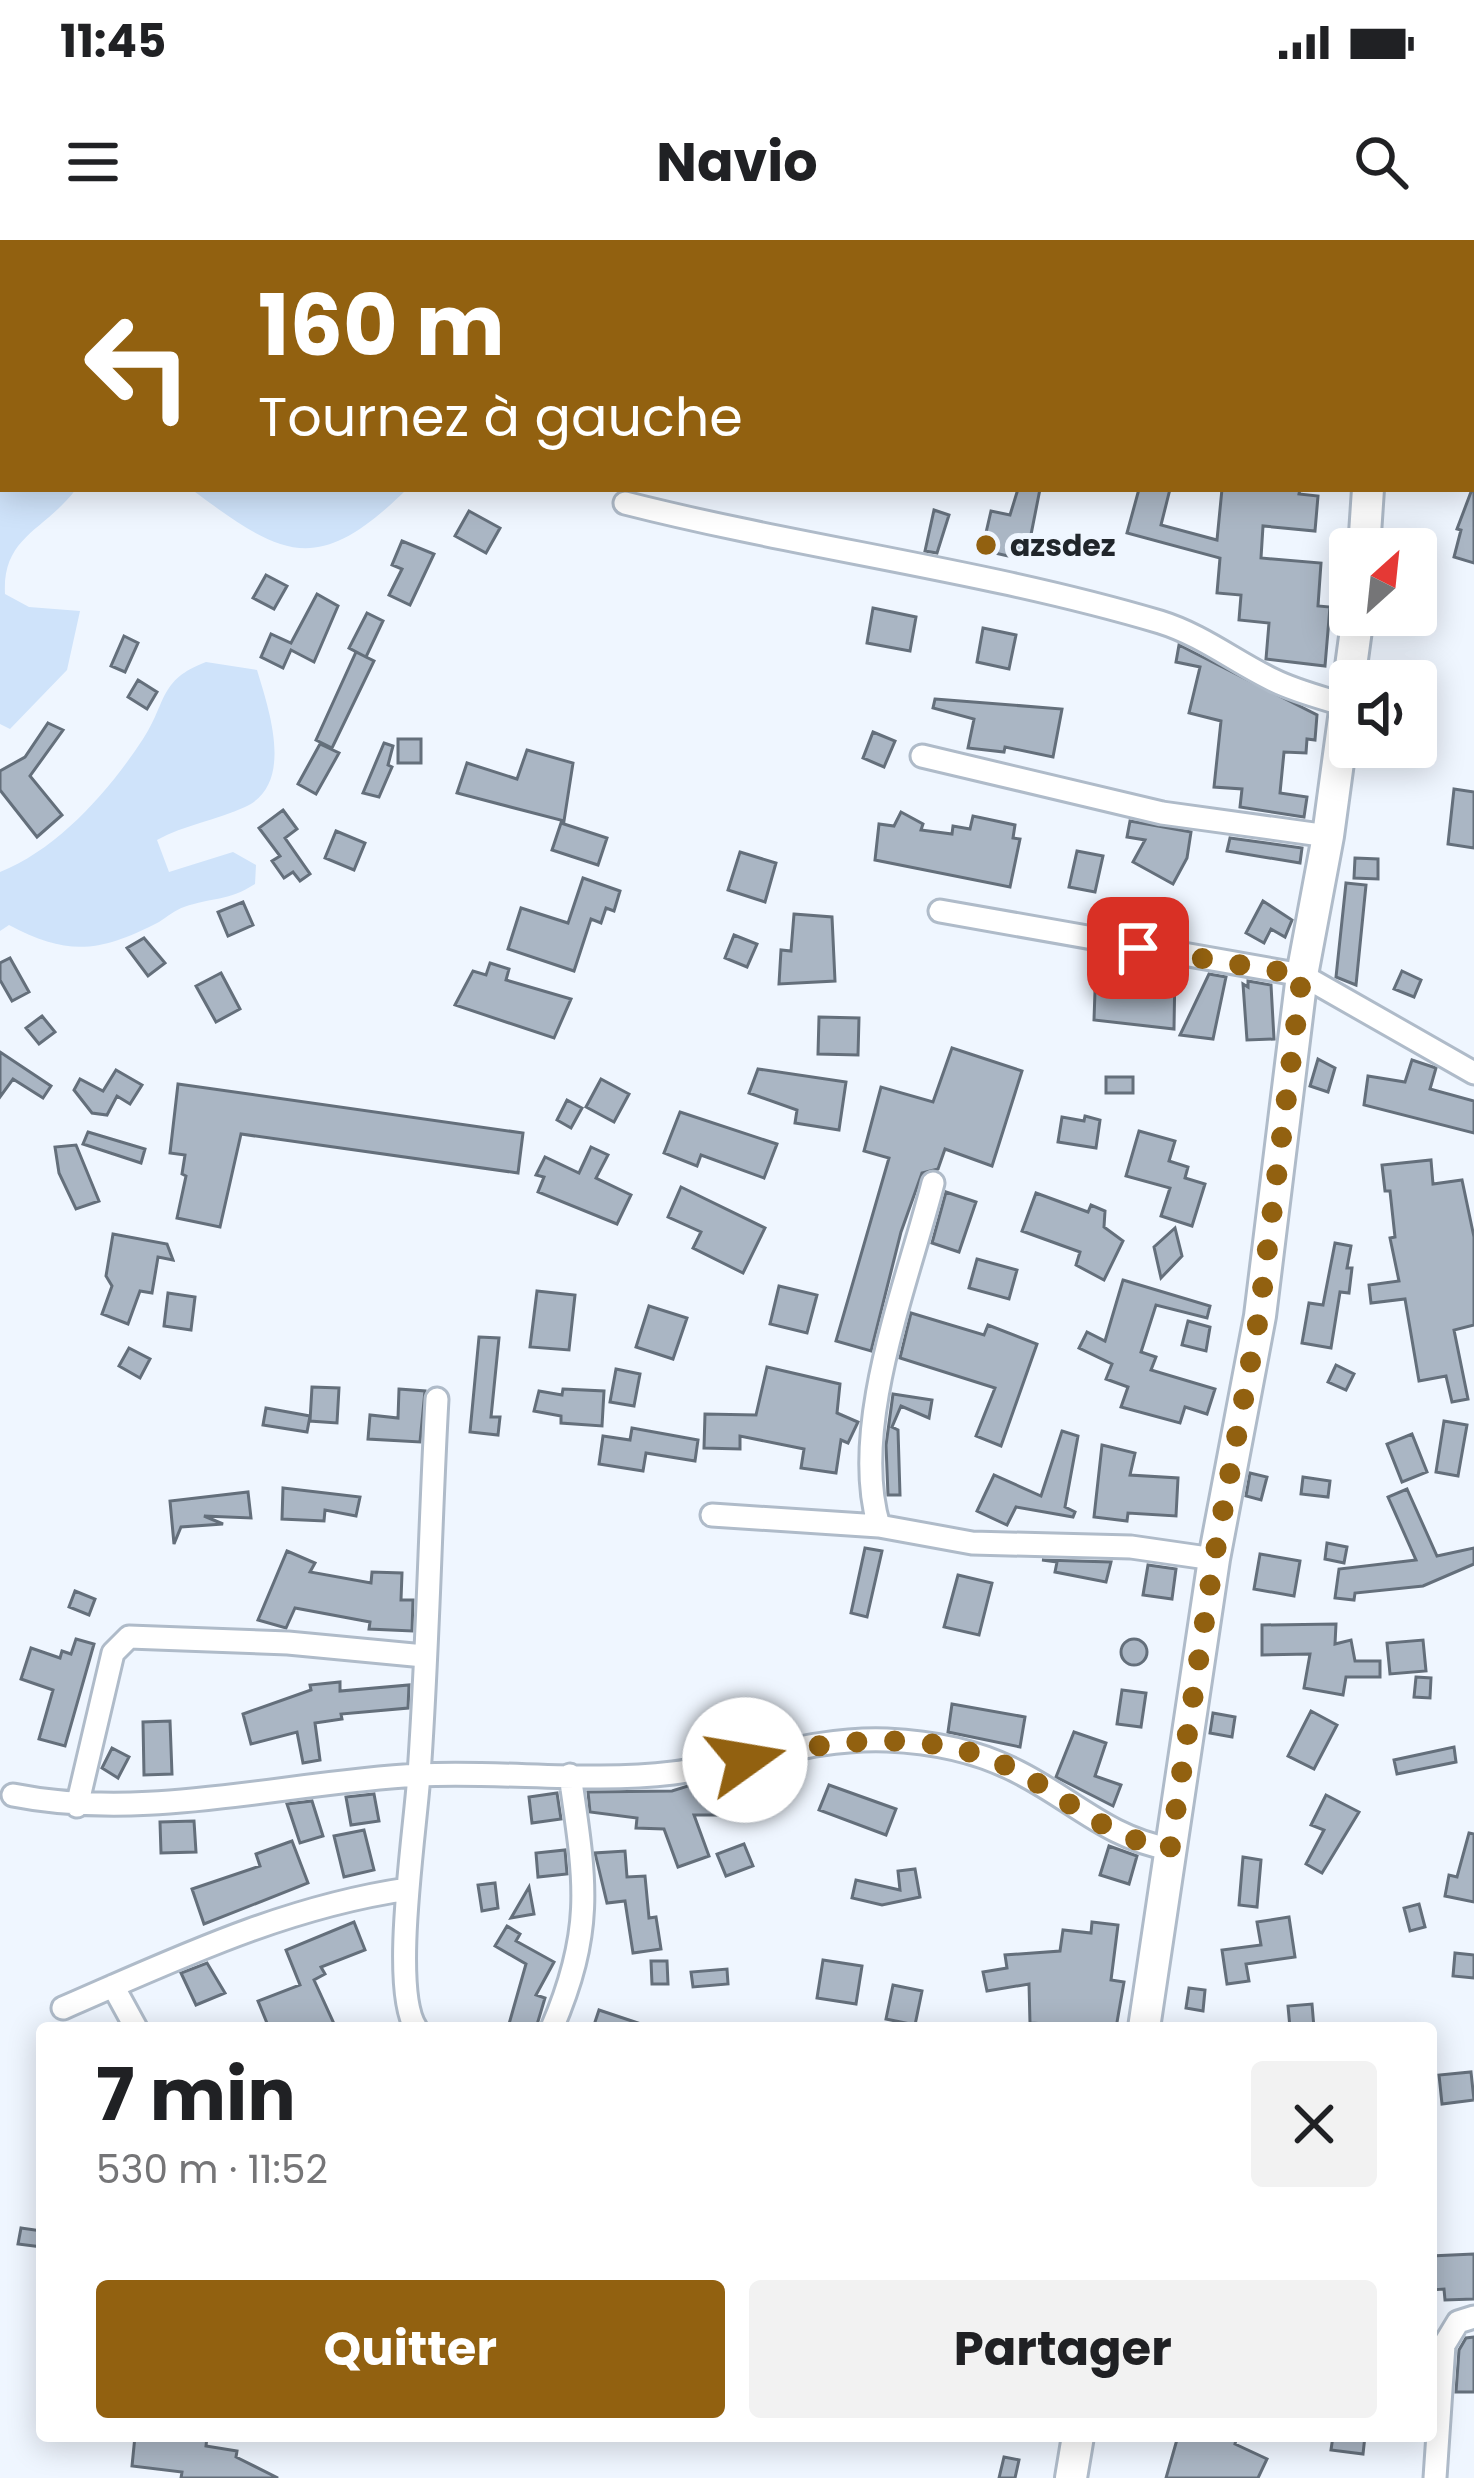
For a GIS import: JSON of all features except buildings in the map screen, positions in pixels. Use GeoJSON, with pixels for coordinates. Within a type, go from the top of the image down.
{"type":"FeatureCollection","features":[{"type":"Feature","properties":{"kind":"main road"},"geometry":{"type":"LineString","coordinates":[[1365,528],[1368,492]]}},
{"type":"Feature","properties":{"kind":"main road"},"geometry":{"type":"LineString","coordinates":[[1145,2022],[1214,1559],[1259,1316],[1302,975],[1328,836],[1335,768]]}},
{"type":"Feature","properties":{"kind":"main road"},"geometry":{"type":"LineString","coordinates":[[1071,2478],[1077,2442]]}},
{"type":"Feature","properties":{"kind":"street"},"geometry":{"type":"LineString","coordinates":[[625,503],[749,533],[1039,590],[1162,623],[1205,640],[1276,682],[1329,700]]}},
{"type":"Feature","properties":{"kind":"street"},"geometry":{"type":"LineString","coordinates":[[922,756],[1162,812],[1328,836]]}},
{"type":"Feature","properties":{"kind":"street"},"geometry":{"type":"LineString","coordinates":[[940,911],[1302,975],[1474,1073]]}},
{"type":"Feature","properties":{"kind":"street"},"geometry":{"type":"LineString","coordinates":[[879,1526],[868,1477],[873,1424],[933,1183]]}},
{"type":"Feature","properties":{"kind":"street"},"geometry":{"type":"LineString","coordinates":[[414,2022],[408,2006],[408,1889],[419,1775],[436,1399]]}},
{"type":"Feature","properties":{"kind":"street"},"geometry":{"type":"LineString","coordinates":[[712,1515],[879,1526],[972,1543],[1131,1547],[1214,1559]]}},
{"type":"Feature","properties":{"kind":"street"},"geometry":{"type":"LineString","coordinates":[[77,1806],[113,1653],[130,1637],[288,1643],[424,1656]]}},
{"type":"Feature","properties":{"kind":"street"},"geometry":{"type":"LineString","coordinates":[[13,1796],[77,1806],[419,1775],[667,1774],[845,1740],[938,1744],[1019,1772],[1117,1834],[1170,1849]]}},
{"type":"Feature","properties":{"kind":"street"},"geometry":{"type":"LineString","coordinates":[[554,2022],[581,1949],[586,1915],[570,1775]]}},
{"type":"Feature","properties":{"kind":"street"},"geometry":{"type":"LineString","coordinates":[[63,2008],[272,1920],[326,1902],[408,1889]]}},
{"type":"Feature","properties":{"kind":"street"},"geometry":{"type":"LineString","coordinates":[[113,1986],[133,2022]]}},
{"type":"Feature","properties":{"kind":"street"},"geometry":{"type":"LineString","coordinates":[[1435,2478],[1444,2345],[1458,2322],[1474,2318]]}},
{"type":"Feature","properties":{"kind":"shaded area"},"geometry":{"type":"Polygon","coordinates":[[[0,492],[73,492],[18,546],[10,559],[5,594],[29,607],[80,611],[67,670],[10,729],[0,724],[0,492]]]}},
{"type":"Feature","properties":{"kind":"shaded area"},"geometry":{"type":"Polygon","coordinates":[[[195,492],[404,492],[348,536],[323,546],[299,548],[276,542],[195,492]]]}},
{"type":"Feature","properties":{"kind":"shaded area"},"geometry":{"type":"Polygon","coordinates":[[[206,662],[257,670],[272,725],[270,782],[245,807],[157,840],[169,872],[233,852],[256,865],[255,884],[228,897],[181,908],[138,932],[101,945],[67,946],[9,925],[0,931],[0,872],[62,834],[98,798],[151,726],[171,685],[206,662]]]}},
{"type":"Feature","properties":{"kind":"place","name":"azsdez"},"geometry":{"type":"Point","coordinates":[986,545]}},
{"type":"Feature","properties":{"kind":"route"},"geometry":{"type":"LineString","coordinates":[[745,1760],[845,1740],[938,1744],[1019,1772],[1117,1834],[1170,1849],[1214,1559],[1259,1316],[1302,975],[1138,948]]}}]}
